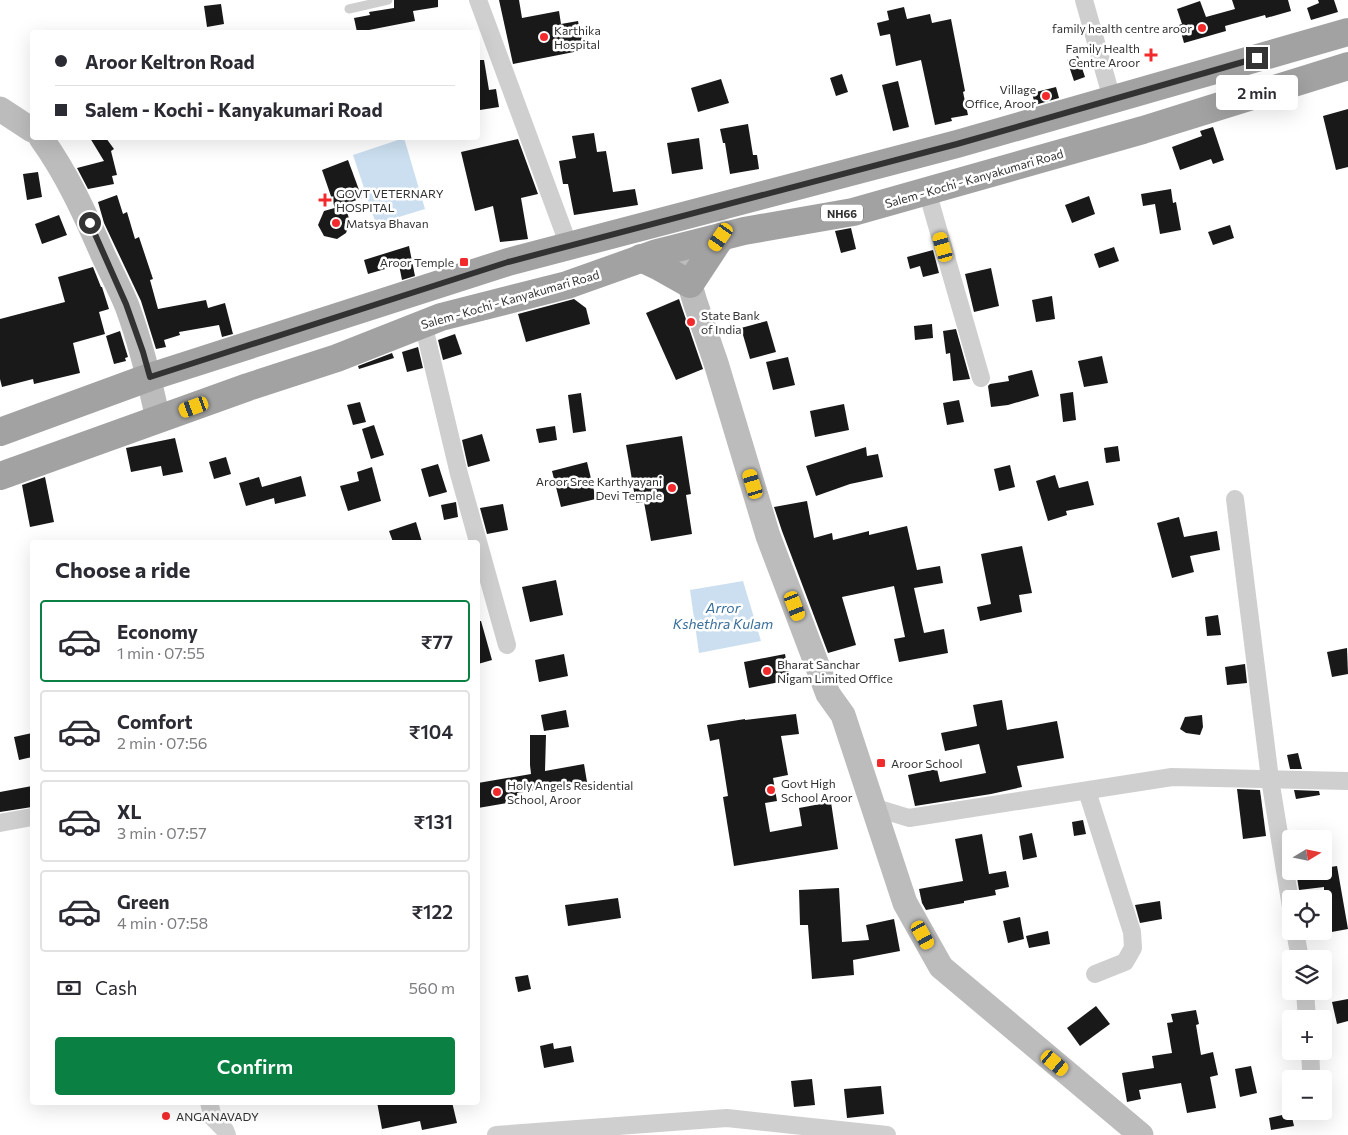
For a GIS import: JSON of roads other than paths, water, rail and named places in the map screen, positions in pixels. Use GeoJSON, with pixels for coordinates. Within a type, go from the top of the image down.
{"type":"FeatureCollection","features":[{"type":"Feature","properties":{"kind":"highway"},"geometry":{"type":"LineString","coordinates":[[0,432],[150,377],[508,262],[957,144],[1348,32]]}},
{"type":"Feature","properties":{"kind":"highway","name":"Salem - Kochi - Kanyakumari Road"},"geometry":{"type":"LineString","coordinates":[[0,476],[248,387],[337,358],[423,322],[568,285],[641,258],[744,231],[853,212],[1143,130],[1348,66]]}},
{"type":"Feature","properties":{"kind":"highway"},"geometry":{"type":"LineString","coordinates":[[641,258],[690,284],[721,237]]}},
{"type":"Feature","properties":{"kind":"main road"},"geometry":{"type":"LineString","coordinates":[[0,108],[30,129]]}},
{"type":"Feature","properties":{"kind":"main road"},"geometry":{"type":"LineString","coordinates":[[42,140],[58,161],[90,223],[126,304],[150,377],[158,420]]}},
{"type":"Feature","properties":{"kind":"main road"},"geometry":{"type":"LineString","coordinates":[[680,248],[768,536],[828,694],[843,715],[905,903],[941,967],[1141,1135]]}},
{"type":"Feature","properties":{"kind":"street"},"geometry":{"type":"LineString","coordinates":[[478,0],[569,246]]}},
{"type":"Feature","properties":{"kind":"street"},"geometry":{"type":"LineString","coordinates":[[1084,0],[1112,99]]}},
{"type":"Feature","properties":{"kind":"street"},"geometry":{"type":"LineString","coordinates":[[927,191],[981,378]]}},
{"type":"Feature","properties":{"kind":"street"},"geometry":{"type":"LineString","coordinates":[[423,322],[474,540]]}},
{"type":"Feature","properties":{"kind":"street"},"geometry":{"type":"LineString","coordinates":[[1235,498],[1270,779],[1288,890]]}},
{"type":"Feature","properties":{"kind":"street"},"geometry":{"type":"LineString","coordinates":[[480,568],[484,586],[507,645]]}},
{"type":"Feature","properties":{"kind":"street"},"geometry":{"type":"LineString","coordinates":[[873,808],[909,818],[1172,777],[1348,780]]}},
{"type":"Feature","properties":{"kind":"street"},"geometry":{"type":"LineString","coordinates":[[1087,791],[1132,932],[1133,948],[1125,962],[1095,974]]}},
{"type":"Feature","properties":{"kind":"street"},"geometry":{"type":"LineString","coordinates":[[0,823],[30,817]]}},
{"type":"Feature","properties":{"kind":"street"},"geometry":{"type":"LineString","coordinates":[[1310,1060],[1311,1069]]}},
{"type":"Feature","properties":{"kind":"street"},"geometry":{"type":"LineString","coordinates":[[210,1105],[213,1118],[225,1130],[227,1135]]}},
{"type":"Feature","properties":{"kind":"street"},"geometry":{"type":"LineString","coordinates":[[496,1135],[728,1118],[887,1135]]}},
{"type":"Feature","properties":{"kind":"lane"},"geometry":{"type":"LineString","coordinates":[[349,9],[388,0]]}},
{"type":"Feature","properties":{"kind":"water"},"geometry":{"type":"Polygon","coordinates":[[[398,140],[405,140],[425,209],[376,224],[353,155],[398,140]]]}},
{"type":"Feature","properties":{"kind":"water","name":"Arror Kshethra Kulam"},"geometry":{"type":"Polygon","coordinates":[[[743,581],[761,641],[699,653],[690,590],[743,581]]]}},
{"type":"Feature","properties":{"kind":"place","name":"family health centre aroor"},"geometry":{"type":"Point","coordinates":[1202,28]}},
{"type":"Feature","properties":{"kind":"place","name":"Karthika Hospital"},"geometry":{"type":"Point","coordinates":[544,37]}},
{"type":"Feature","properties":{"kind":"place","name":"Family Health Centre Aroor"},"geometry":{"type":"Point","coordinates":[1151,55]}},
{"type":"Feature","properties":{"kind":"place","name":"Village Office, Aroor"},"geometry":{"type":"Point","coordinates":[1046,96]}},
{"type":"Feature","properties":{"kind":"place","name":"GOVT VETERNARY HOSPITAL"},"geometry":{"type":"Point","coordinates":[325,200]}},
{"type":"Feature","properties":{"kind":"place","name":"Matsya Bhavan"},"geometry":{"type":"Point","coordinates":[336,223]}},
{"type":"Feature","properties":{"kind":"place","name":"Aroor Temple"},"geometry":{"type":"Point","coordinates":[464,262]}},
{"type":"Feature","properties":{"kind":"place","name":"State Bank of India"},"geometry":{"type":"Point","coordinates":[691,322]}},
{"type":"Feature","properties":{"kind":"place","name":"Aroor Sree Karthyayani Devi Temple"},"geometry":{"type":"Point","coordinates":[672,488]}},
{"type":"Feature","properties":{"kind":"place","name":"Bharat Sanchar Nigam Limited Office"},"geometry":{"type":"Point","coordinates":[767,671]}},
{"type":"Feature","properties":{"kind":"place","name":"Aroor School"},"geometry":{"type":"Point","coordinates":[881,763]}},
{"type":"Feature","properties":{"kind":"place","name":"Govt High School Aroor"},"geometry":{"type":"Point","coordinates":[771,790]}},
{"type":"Feature","properties":{"kind":"place","name":"Holy Angels Residential School, Aroor"},"geometry":{"type":"Point","coordinates":[497,792]}},
{"type":"Feature","properties":{"kind":"place","name":"ANGANAVADY"},"geometry":{"type":"Point","coordinates":[166,1116]}}]}
